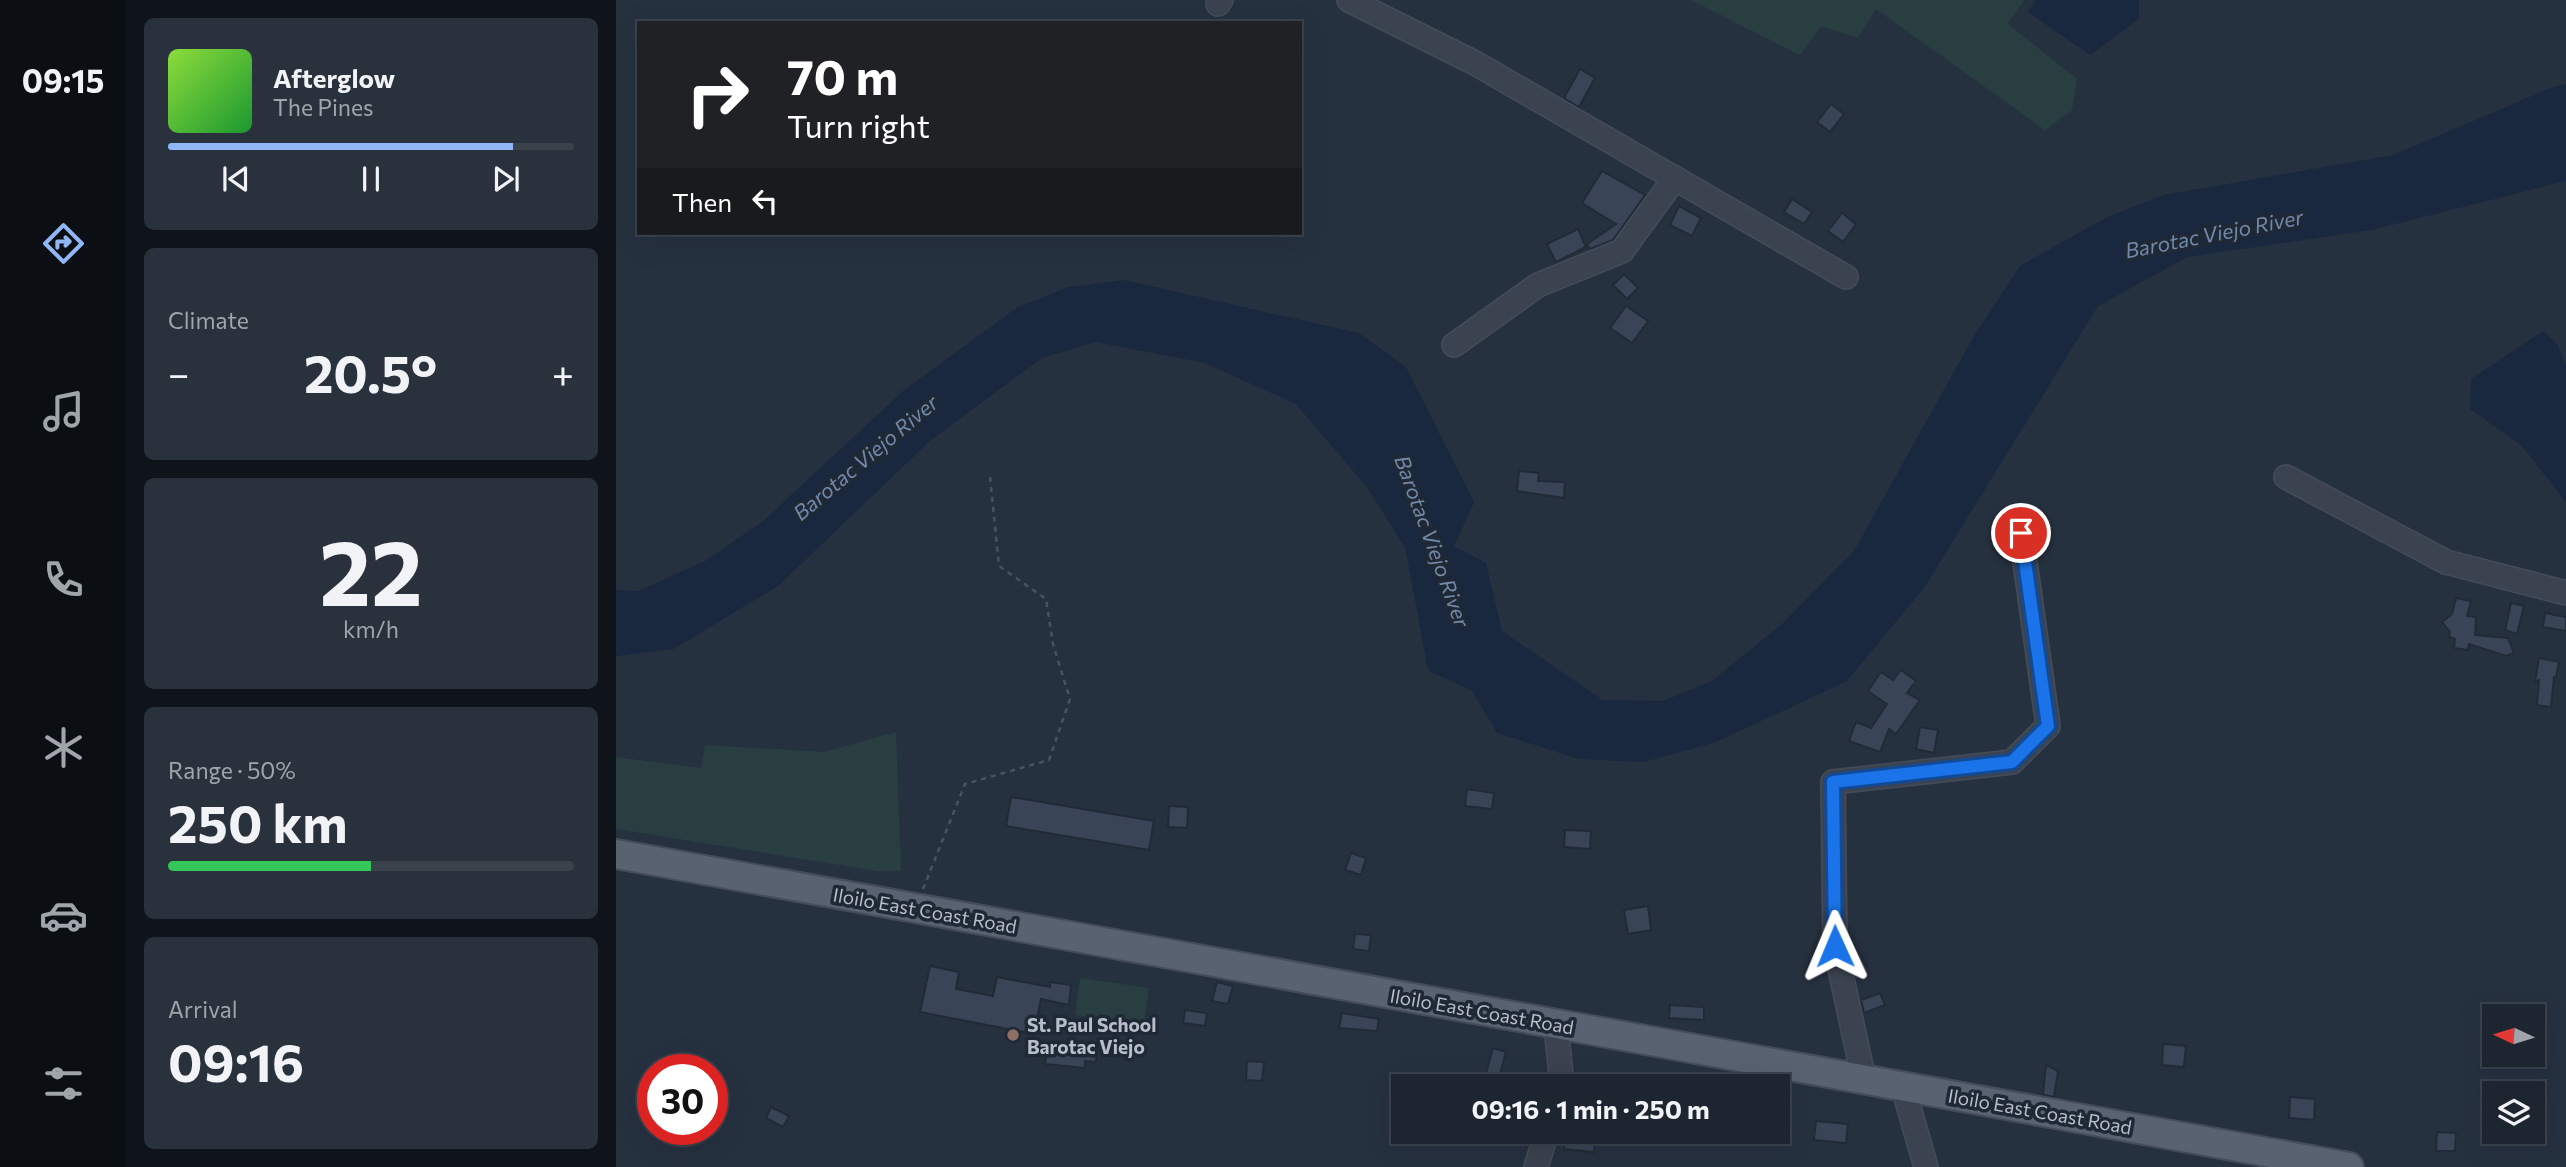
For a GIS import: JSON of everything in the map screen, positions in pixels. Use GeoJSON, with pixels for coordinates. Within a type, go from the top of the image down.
{"type":"FeatureCollection","features":[{"type":"Feature","properties":{"kind":"main road","name":"Iloilo East Coast Road"},"geometry":{"type":"LineString","coordinates":[[616,854],[2349,1167]]}},
{"type":"Feature","properties":{"kind":"street"},"geometry":{"type":"LineString","coordinates":[[1349,0],[1475,62],[1846,277]]}},
{"type":"Feature","properties":{"kind":"street"},"geometry":{"type":"LineString","coordinates":[[1454,345],[1538,285],[1622,251],[1675,178]]}},
{"type":"Feature","properties":{"kind":"street"},"geometry":{"type":"LineString","coordinates":[[2286,477],[2446,562],[2566,593]]}},
{"type":"Feature","properties":{"kind":"street"},"geometry":{"type":"LineString","coordinates":[[1864,1080],[1835,946],[1833,782],[2012,762],[2048,726],[2021,533]]}},
{"type":"Feature","properties":{"kind":"street"},"geometry":{"type":"LineString","coordinates":[[1556,1024],[1561,1074]]}},
{"type":"Feature","properties":{"kind":"street"},"geometry":{"type":"LineString","coordinates":[[1903,1087],[1926,1167]]}},
{"type":"Feature","properties":{"kind":"street"},"geometry":{"type":"LineString","coordinates":[[1536,1167],[1543,1144]]}},
{"type":"Feature","properties":{"kind":"path"},"geometry":{"type":"LineString","coordinates":[[915,908],[965,784],[1049,760],[1070,699],[1053,644],[1046,599],[999,566],[989,477]]}},
{"type":"Feature","properties":{"kind":"green space"},"geometry":{"type":"Polygon","coordinates":[[[1691,0],[2024,0],[2008,24],[2077,79],[2072,110],[2045,130],[1876,9],[1858,38],[1821,26],[1800,55],[1691,0]]]}},
{"type":"Feature","properties":{"kind":"green space"},"geometry":{"type":"Polygon","coordinates":[[[896,732],[901,871],[877,871],[616,829],[616,757],[701,768],[705,745],[824,752],[896,732]]]}},
{"type":"Feature","properties":{"kind":"green space"},"geometry":{"type":"Polygon","coordinates":[[[1080,978],[1149,988],[1144,1025],[1075,1015],[1080,978]]]}},
{"type":"Feature","properties":{"kind":"water"},"geometry":{"type":"Polygon","coordinates":[[[2036,0],[2139,0],[2139,19],[2090,55],[2028,12],[2036,0]]]}},
{"type":"Feature","properties":{"kind":"water","name":"Barotac Viejo River"},"geometry":{"type":"Polygon","coordinates":[[[2566,84],[2566,181],[2372,230],[2187,257],[2098,306],[1924,588],[1847,681],[1716,742],[1644,762],[1579,759],[1497,733],[1472,691],[1428,670],[1405,547],[1366,486],[1296,404],[1205,363],[1096,342],[1042,358],[931,440],[778,586],[674,649],[616,656],[616,590],[638,591],[705,561],[762,522],[903,391],[1018,307],[1068,287],[1124,280],[1359,333],[1406,367],[1474,502],[1454,546],[1486,563],[1502,631],[1603,700],[1663,701],[1712,681],[1783,623],[1854,551],[1974,336],[2020,266],[2107,217],[2164,195],[2393,155],[2553,87],[2566,84]]]}},
{"type":"Feature","properties":{"kind":"water"},"geometry":{"type":"Polygon","coordinates":[[[2543,331],[2557,344],[2566,366],[2566,502],[2522,446],[2470,409],[2471,379],[2543,331]]]}},
{"type":"Feature","properties":{"kind":"building"},"geometry":{"type":"Polygon","coordinates":[[[1580,69],[1595,78],[1579,107],[1564,98],[1580,69]]]}},
{"type":"Feature","properties":{"kind":"building"},"geometry":{"type":"Polygon","coordinates":[[[1831,104],[1844,114],[1830,132],[1817,122],[1831,104]]]}},
{"type":"Feature","properties":{"kind":"building"},"geometry":{"type":"Polygon","coordinates":[[[1602,171],[1645,195],[1613,240],[1590,249],[1587,244],[1616,224],[1582,203],[1602,171]]]}},
{"type":"Feature","properties":{"kind":"building"},"geometry":{"type":"Polygon","coordinates":[[[1792,199],[1812,212],[1804,224],[1784,212],[1792,199]]]}},
{"type":"Feature","properties":{"kind":"building"},"geometry":{"type":"Polygon","coordinates":[[[1679,206],[1701,218],[1692,236],[1670,225],[1679,206]]]}},
{"type":"Feature","properties":{"kind":"building"},"geometry":{"type":"Polygon","coordinates":[[[1842,213],[1856,224],[1843,242],[1828,231],[1842,213]]]}},
{"type":"Feature","properties":{"kind":"building"},"geometry":{"type":"Polygon","coordinates":[[[1578,229],[1586,247],[1556,262],[1547,244],[1578,229]]]}},
{"type":"Feature","properties":{"kind":"building"},"geometry":{"type":"Polygon","coordinates":[[[1624,274],[1638,288],[1627,299],[1613,285],[1624,274]]]}},
{"type":"Feature","properties":{"kind":"building"},"geometry":{"type":"Polygon","coordinates":[[[1626,306],[1648,321],[1632,343],[1610,328],[1626,306]]]}},
{"type":"Feature","properties":{"kind":"building"},"geometry":{"type":"Polygon","coordinates":[[[1519,471],[1539,473],[1538,481],[1565,482],[1564,498],[1517,491],[1519,471]]]}},
{"type":"Feature","properties":{"kind":"building"},"geometry":{"type":"Polygon","coordinates":[[[2456,598],[2471,601],[2467,616],[2476,617],[2475,635],[2508,638],[2514,653],[2506,656],[2469,644],[2468,650],[2454,648],[2455,639],[2449,637],[2450,632],[2442,622],[2452,614],[2456,598]]]}},
{"type":"Feature","properties":{"kind":"building"},"geometry":{"type":"Polygon","coordinates":[[[2511,603],[2524,606],[2517,634],[2505,630],[2511,603]]]}},
{"type":"Feature","properties":{"kind":"building"},"geometry":{"type":"Polygon","coordinates":[[[2545,613],[2566,617],[2566,631],[2543,627],[2545,613]]]}},
{"type":"Feature","properties":{"kind":"building"},"geometry":{"type":"Polygon","coordinates":[[[2539,658],[2559,662],[2554,677],[2551,707],[2537,705],[2539,680],[2535,682],[2539,658]]]}},
{"type":"Feature","properties":{"kind":"building"},"geometry":{"type":"Polygon","coordinates":[[[1901,670],[1916,681],[1907,693],[1920,700],[1896,734],[1889,729],[1880,752],[1849,741],[1856,722],[1871,728],[1887,704],[1868,691],[1881,672],[1893,680],[1901,670]]]}},
{"type":"Feature","properties":{"kind":"building"},"geometry":{"type":"Polygon","coordinates":[[[1920,727],[1938,730],[1934,753],[1916,749],[1920,727]]]}},
{"type":"Feature","properties":{"kind":"building"},"geometry":{"type":"Polygon","coordinates":[[[1467,789],[1494,793],[1492,809],[1465,806],[1467,789]]]}},
{"type":"Feature","properties":{"kind":"building"},"geometry":{"type":"Polygon","coordinates":[[[1011,797],[1154,821],[1149,850],[1006,826],[1011,797]]]}},
{"type":"Feature","properties":{"kind":"building"},"geometry":{"type":"Polygon","coordinates":[[[1169,806],[1188,807],[1187,828],[1168,827],[1169,806]]]}},
{"type":"Feature","properties":{"kind":"building"},"geometry":{"type":"Polygon","coordinates":[[[1565,830],[1591,831],[1590,849],[1564,847],[1565,830]]]}},
{"type":"Feature","properties":{"kind":"building"},"geometry":{"type":"Polygon","coordinates":[[[1351,853],[1366,858],[1361,875],[1345,870],[1351,853]]]}},
{"type":"Feature","properties":{"kind":"building"},"geometry":{"type":"Polygon","coordinates":[[[1648,906],[1651,930],[1628,934],[1624,910],[1648,906]]]}},
{"type":"Feature","properties":{"kind":"building"},"geometry":{"type":"Polygon","coordinates":[[[1355,934],[1371,935],[1369,951],[1353,949],[1355,934]]]}},
{"type":"Feature","properties":{"kind":"building"},"geometry":{"type":"Polygon","coordinates":[[[930,966],[959,972],[956,989],[993,996],[997,977],[1050,987],[1050,982],[1071,985],[1069,1005],[1041,999],[1034,1034],[920,1012],[930,966]]]}},
{"type":"Feature","properties":{"kind":"building"},"geometry":{"type":"Polygon","coordinates":[[[1217,982],[1233,986],[1228,1004],[1212,1001],[1217,982]]]}},
{"type":"Feature","properties":{"kind":"building"},"geometry":{"type":"Polygon","coordinates":[[[1880,993],[1885,1005],[1864,1013],[1861,1000],[1880,993]]]}},
{"type":"Feature","properties":{"kind":"building"},"geometry":{"type":"Polygon","coordinates":[[[1670,1005],[1704,1007],[1704,1020],[1669,1018],[1670,1005]]]}},
{"type":"Feature","properties":{"kind":"building"},"geometry":{"type":"Polygon","coordinates":[[[1185,1010],[1207,1013],[1205,1026],[1183,1023],[1185,1010]]]}},
{"type":"Feature","properties":{"kind":"building"},"geometry":{"type":"Polygon","coordinates":[[[1342,1013],[1379,1019],[1377,1031],[1339,1028],[1342,1013]]]}},
{"type":"Feature","properties":{"kind":"building"},"geometry":{"type":"Polygon","coordinates":[[[2163,1044],[2186,1046],[2184,1067],[2162,1065],[2163,1044]]]}},
{"type":"Feature","properties":{"kind":"building"},"geometry":{"type":"Polygon","coordinates":[[[1047,1047],[1097,1051],[1096,1062],[1085,1061],[1085,1068],[1045,1064],[1047,1047]]]}},
{"type":"Feature","properties":{"kind":"building"},"geometry":{"type":"Polygon","coordinates":[[[1493,1048],[1506,1052],[1500,1074],[1486,1074],[1493,1048]]]}},
{"type":"Feature","properties":{"kind":"building"},"geometry":{"type":"Polygon","coordinates":[[[1247,1061],[1264,1062],[1262,1081],[1246,1080],[1247,1061]]]}},
{"type":"Feature","properties":{"kind":"building"},"geometry":{"type":"Polygon","coordinates":[[[2046,1065],[2058,1071],[2054,1097],[2043,1095],[2046,1065]]]}},
{"type":"Feature","properties":{"kind":"building"},"geometry":{"type":"Polygon","coordinates":[[[2290,1097],[2315,1099],[2314,1120],[2289,1118],[2290,1097]]]}},
{"type":"Feature","properties":{"kind":"building"},"geometry":{"type":"Polygon","coordinates":[[[771,1107],[789,1116],[783,1127],[766,1118],[771,1107]]]}},
{"type":"Feature","properties":{"kind":"building"},"geometry":{"type":"Polygon","coordinates":[[[1816,1121],[1848,1124],[1846,1143],[1814,1140],[1816,1121]]]}},
{"type":"Feature","properties":{"kind":"building"},"geometry":{"type":"Polygon","coordinates":[[[2437,1132],[2456,1133],[2455,1151],[2436,1151],[2437,1132]]]}},
{"type":"Feature","properties":{"kind":"building"},"geometry":{"type":"Polygon","coordinates":[[[1565,1144],[1594,1144],[1594,1152],[1564,1149],[1565,1144]]]}},
{"type":"Feature","properties":{"kind":"place","name":"St. Paul School Barotac Viejo"},"geometry":{"type":"Point","coordinates":[1013,1035]}},
{"type":"Feature","properties":{"kind":"route"},"geometry":{"type":"LineString","coordinates":[[1835,946],[1833,782],[2012,762],[2048,726],[2021,533]]}}]}
